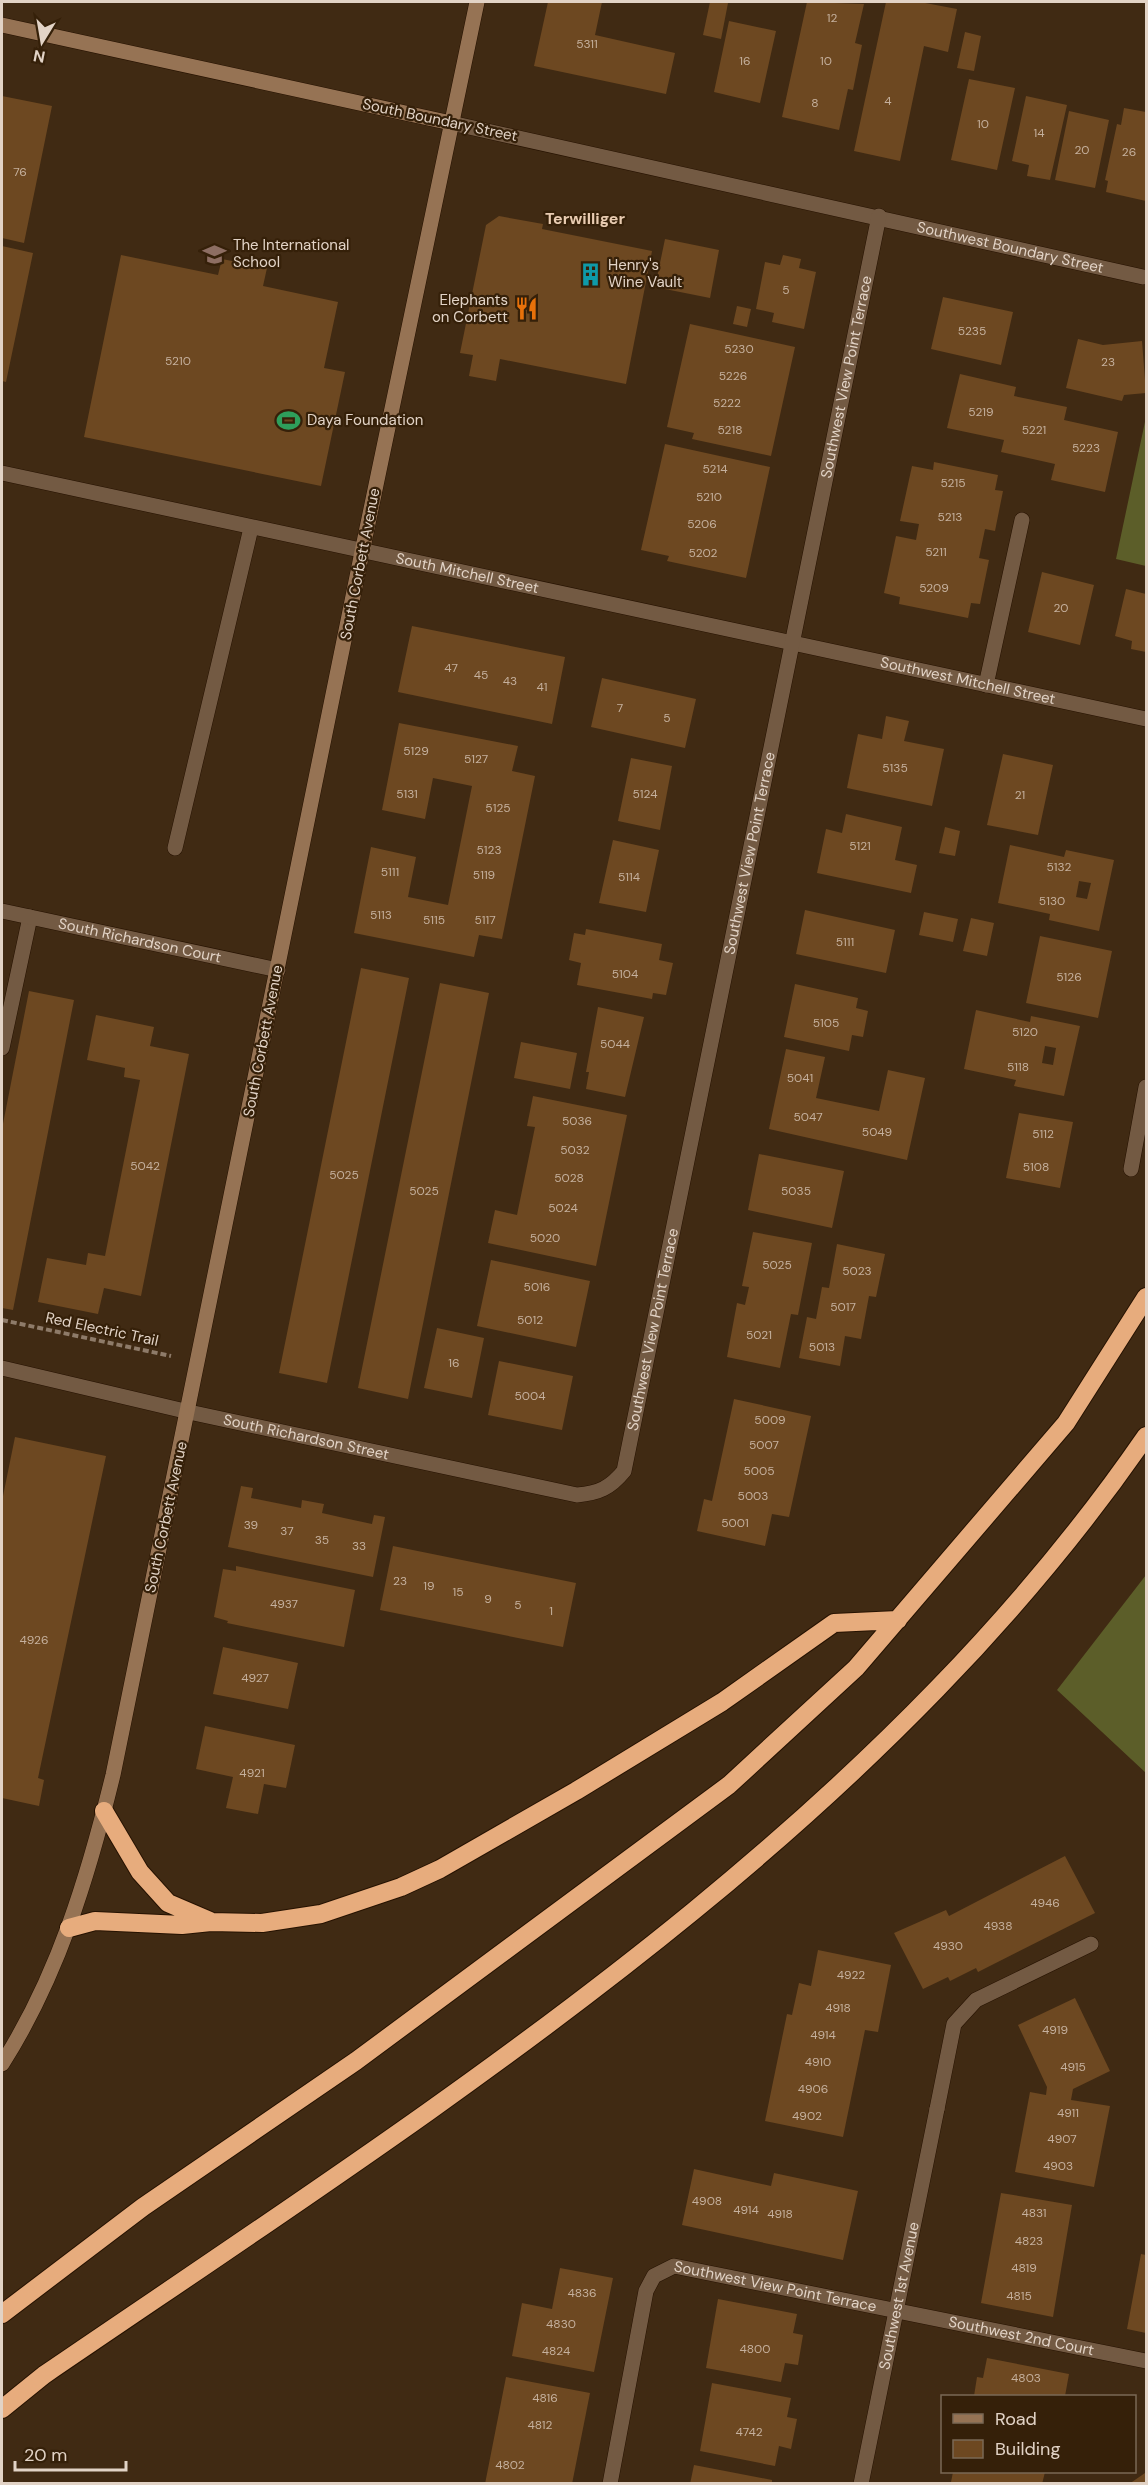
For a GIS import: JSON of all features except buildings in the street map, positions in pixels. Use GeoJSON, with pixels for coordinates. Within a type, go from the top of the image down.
{"type":"FeatureCollection","features":[{"type":"Feature","properties":{"kind":"highway"},"geometry":{"type":"LineString","coordinates":[[2,2314],[143,2208],[356,2061],[729,1785],[856,1668],[1066,1423],[1146,1297]]}},
{"type":"Feature","properties":{"kind":"highway"},"geometry":{"type":"LineString","coordinates":[[2,2409],[44,2375],[466,2086],[715,1893],[881,1747],[1038,1580],[1146,1436]]}},
{"type":"Feature","properties":{"kind":"highway"},"geometry":{"type":"LineString","coordinates":[[69,1929],[95,1921],[182,1925],[211,1922],[262,1923],[321,1914],[401,1887],[440,1869],[586,1785],[722,1702],[834,1623],[897,1620]]}},
{"type":"Feature","properties":{"kind":"highway"},"geometry":{"type":"LineString","coordinates":[[104,1811],[140,1872],[168,1903],[211,1922]]}},
{"type":"Feature","properties":{"kind":"street","name":"South Corbett Avenue"},"geometry":{"type":"LineString","coordinates":[[2,2064],[29,2016],[69,1929],[104,1811],[189,1412],[362,552],[477,2]]}},
{"type":"Feature","properties":{"kind":"street","name":"South Boundary Street"},"geometry":{"type":"LineString","coordinates":[[2,25],[879,216]]}},
{"type":"Feature","properties":{"kind":"street","name":"Southwest Boundary Street"},"geometry":{"type":"LineString","coordinates":[[879,216],[1143,277]]}},
{"type":"Feature","properties":{"kind":"street","name":"Southwest View Point Terrace"},"geometry":{"type":"LineString","coordinates":[[612,1485],[624,1471],[630,1454],[791,642],[879,216]]}},
{"type":"Feature","properties":{"kind":"street","name":"South Mitchell Street"},"geometry":{"type":"LineString","coordinates":[[2,473],[362,552],[791,642]]}},
{"type":"Feature","properties":{"kind":"street"},"geometry":{"type":"LineString","coordinates":[[986,685],[1022,520]]}},
{"type":"Feature","properties":{"kind":"street"},"geometry":{"type":"LineString","coordinates":[[175,848],[251,528]]}},
{"type":"Feature","properties":{"kind":"street","name":"Southwest Mitchell Street"},"geometry":{"type":"LineString","coordinates":[[791,642],[1146,719]]}},
{"type":"Feature","properties":{"kind":"street","name":"South Richardson Court"},"geometry":{"type":"LineString","coordinates":[[2,911],[278,970]]}},
{"type":"Feature","properties":{"kind":"street"},"geometry":{"type":"LineString","coordinates":[[2,1048],[30,917]]}},
{"type":"Feature","properties":{"kind":"street"},"geometry":{"type":"LineString","coordinates":[[1131,1169],[1146,1087]]}},
{"type":"Feature","properties":{"kind":"street","name":"South Richardson Street"},"geometry":{"type":"LineString","coordinates":[[2,1368],[189,1412],[577,1495],[597,1493],[612,1485]]}},
{"type":"Feature","properties":{"kind":"street","name":"Southwest 1st Avenue"},"geometry":{"type":"LineString","coordinates":[[861,2484],[954,2024],[976,2000],[1091,1944]]}},
{"type":"Feature","properties":{"kind":"street","name":"Southwest View Point Terrace"},"geometry":{"type":"LineString","coordinates":[[610,2484],[646,2292],[654,2276],[674,2266],[896,2311]]}},
{"type":"Feature","properties":{"kind":"street","name":"Southwest 2nd Court"},"geometry":{"type":"LineString","coordinates":[[896,2311],[1146,2361]]}},
{"type":"Feature","properties":{"kind":"path","name":"Red Electric Trail"},"geometry":{"type":"LineString","coordinates":[[2,1320],[199,1360]]}},
{"type":"Feature","properties":{"kind":"green space"},"geometry":{"type":"Polygon","coordinates":[[[1146,417],[1146,566],[1116,559],[1146,417]]]}},
{"type":"Feature","properties":{"kind":"green space"},"geometry":{"type":"Polygon","coordinates":[[[1146,1575],[1146,1773],[1057,1690],[1146,1575]]]}},
{"type":"Feature","properties":{"kind":"place","name":"The International School"},"geometry":{"type":"Point","coordinates":[215,254]}},
{"type":"Feature","properties":{"kind":"place","name":"Henry's Wine Vault"},"geometry":{"type":"Point","coordinates":[590,274]}},
{"type":"Feature","properties":{"kind":"place","name":"Elephants on Corbett"},"geometry":{"type":"Point","coordinates":[526,309]}},
{"type":"Feature","properties":{"kind":"place","name":"Daya Foundation"},"geometry":{"type":"Point","coordinates":[289,420]}},
{"type":"Feature","properties":{"kind":"district","name":"Terwilliger"},"geometry":{"type":"Point","coordinates":[585,218]}}]}
